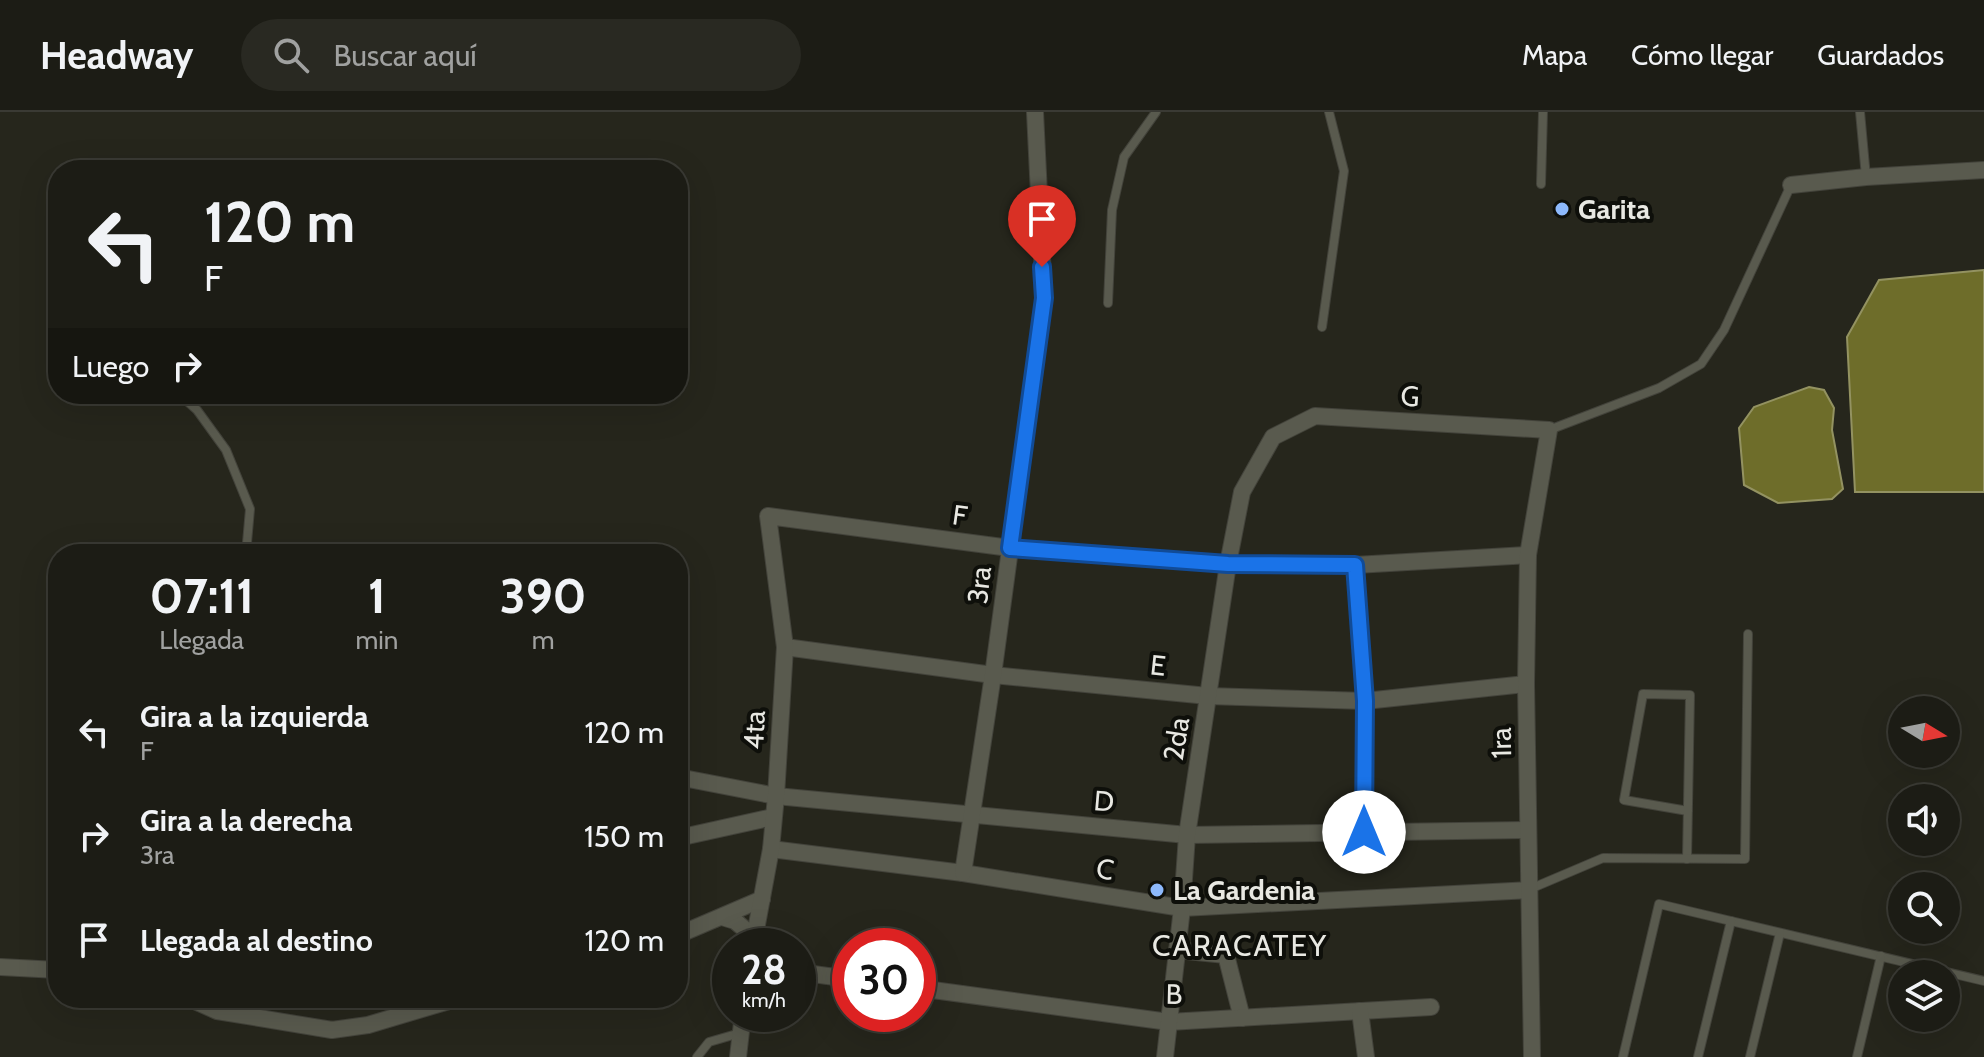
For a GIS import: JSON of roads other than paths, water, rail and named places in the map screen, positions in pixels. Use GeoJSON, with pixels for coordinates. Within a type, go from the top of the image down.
{"type":"FeatureCollection","features":[{"type":"Feature","properties":{"kind":"street","name":"3ra"},"geometry":{"type":"LineString","coordinates":[[963,873],[1044,298],[1035,112]]}},
{"type":"Feature","properties":{"kind":"street"},"geometry":{"type":"LineString","coordinates":[[1791,185],[1984,170]]}},
{"type":"Feature","properties":{"kind":"street","name":"G"},"geometry":{"type":"LineString","coordinates":[[1273,437],[1315,416],[1549,430]]}},
{"type":"Feature","properties":{"kind":"street","name":"1ra"},"geometry":{"type":"LineString","coordinates":[[1532,1057],[1526,684],[1528,555],[1549,430]]}},
{"type":"Feature","properties":{"kind":"street","name":"2da"},"geometry":{"type":"LineString","coordinates":[[1165,1057],[1187,835],[1228,564],[1242,492],[1273,437]]}},
{"type":"Feature","properties":{"kind":"street","name":"F"},"geometry":{"type":"LineString","coordinates":[[768,516],[1010,548],[1228,564],[1355,565],[1528,555]]}},
{"type":"Feature","properties":{"kind":"street","name":"4ta"},"geometry":{"type":"LineString","coordinates":[[757,928],[771,849],[785,647],[768,516]]}},
{"type":"Feature","properties":{"kind":"street"},"geometry":{"type":"LineString","coordinates":[[1355,565],[1365,701],[1364,832]]}},
{"type":"Feature","properties":{"kind":"street","name":"E"},"geometry":{"type":"LineString","coordinates":[[785,647],[993,675],[1208,696],[1365,701],[1526,684]]}},
{"type":"Feature","properties":{"kind":"street","name":"D"},"geometry":{"type":"LineString","coordinates":[[688,779],[776,796],[1187,835],[1528,830]]}},
{"type":"Feature","properties":{"kind":"street"},"geometry":{"type":"LineString","coordinates":[[688,836],[773,817]]}},
{"type":"Feature","properties":{"kind":"street","name":"C"},"geometry":{"type":"LineString","coordinates":[[771,849],[963,873],[1182,908],[1529,890]]}},
{"type":"Feature","properties":{"kind":"street"},"geometry":{"type":"LineString","coordinates":[[688,931],[762,899]]}},
{"type":"Feature","properties":{"kind":"street"},"geometry":{"type":"LineString","coordinates":[[722,917],[735,921],[741,928]]}},
{"type":"Feature","properties":{"kind":"street"},"geometry":{"type":"LineString","coordinates":[[1177,950],[1226,955],[1242,1018]]}},
{"type":"Feature","properties":{"kind":"street"},"geometry":{"type":"LineString","coordinates":[[0,967],[48,969]]}},
{"type":"Feature","properties":{"kind":"street","name":"B"},"geometry":{"type":"LineString","coordinates":[[936,990],[1169,1022],[1431,1007]]}},
{"type":"Feature","properties":{"kind":"street"},"geometry":{"type":"LineString","coordinates":[[210,1008],[332,1030],[368,1025],[425,1008]]}},
{"type":"Feature","properties":{"kind":"street"},"geometry":{"type":"LineString","coordinates":[[1360,1011],[1366,1057]]}},
{"type":"Feature","properties":{"kind":"street"},"geometry":{"type":"LineString","coordinates":[[738,1057],[740,1033]]}},
{"type":"Feature","properties":{"kind":"lane"},"geometry":{"type":"LineString","coordinates":[[1108,303],[1112,210],[1124,157],[1156,112]]}},
{"type":"Feature","properties":{"kind":"lane"},"geometry":{"type":"LineString","coordinates":[[1322,327],[1344,171],[1329,112]]}},
{"type":"Feature","properties":{"kind":"lane"},"geometry":{"type":"LineString","coordinates":[[1541,184],[1543,112]]}},
{"type":"Feature","properties":{"kind":"lane"},"geometry":{"type":"LineString","coordinates":[[1860,112],[1866,177]]}},
{"type":"Feature","properties":{"kind":"lane"},"geometry":{"type":"LineString","coordinates":[[1549,430],[1659,388],[1701,364],[1724,330],[1791,185]]}},
{"type":"Feature","properties":{"kind":"lane"},"geometry":{"type":"LineString","coordinates":[[190,404],[226,450],[250,509],[247,544]]}},
{"type":"Feature","properties":{"kind":"lane"},"geometry":{"type":"LineString","coordinates":[[1529,890],[1603,858],[1745,859],[1748,634]]}},
{"type":"Feature","properties":{"kind":"lane"},"geometry":{"type":"LineString","coordinates":[[1687,859],[1688,811],[1690,695],[1643,694],[1624,800],[1688,811]]}},
{"type":"Feature","properties":{"kind":"lane"},"geometry":{"type":"LineString","coordinates":[[1623,1057],[1659,904],[1984,981]]}},
{"type":"Feature","properties":{"kind":"lane"},"geometry":{"type":"LineString","coordinates":[[1698,1057],[1731,921]]}},
{"type":"Feature","properties":{"kind":"lane"},"geometry":{"type":"LineString","coordinates":[[1750,1057],[1780,933]]}},
{"type":"Feature","properties":{"kind":"lane"},"geometry":{"type":"LineString","coordinates":[[1857,1057],[1881,956]]}},
{"type":"Feature","properties":{"kind":"lane"},"geometry":{"type":"LineString","coordinates":[[697,1057],[709,1042],[740,1033]]}},
{"type":"Feature","properties":{"kind":"place","name":"Garita"},"geometry":{"type":"Point","coordinates":[1562,209]}},
{"type":"Feature","properties":{"kind":"place","name":"La Gardenia"},"geometry":{"type":"Point","coordinates":[1157,890]}},
{"type":"Feature","properties":{"kind":"district","name":"CARACATEY"},"geometry":{"type":"Point","coordinates":[1240,946]}}]}
